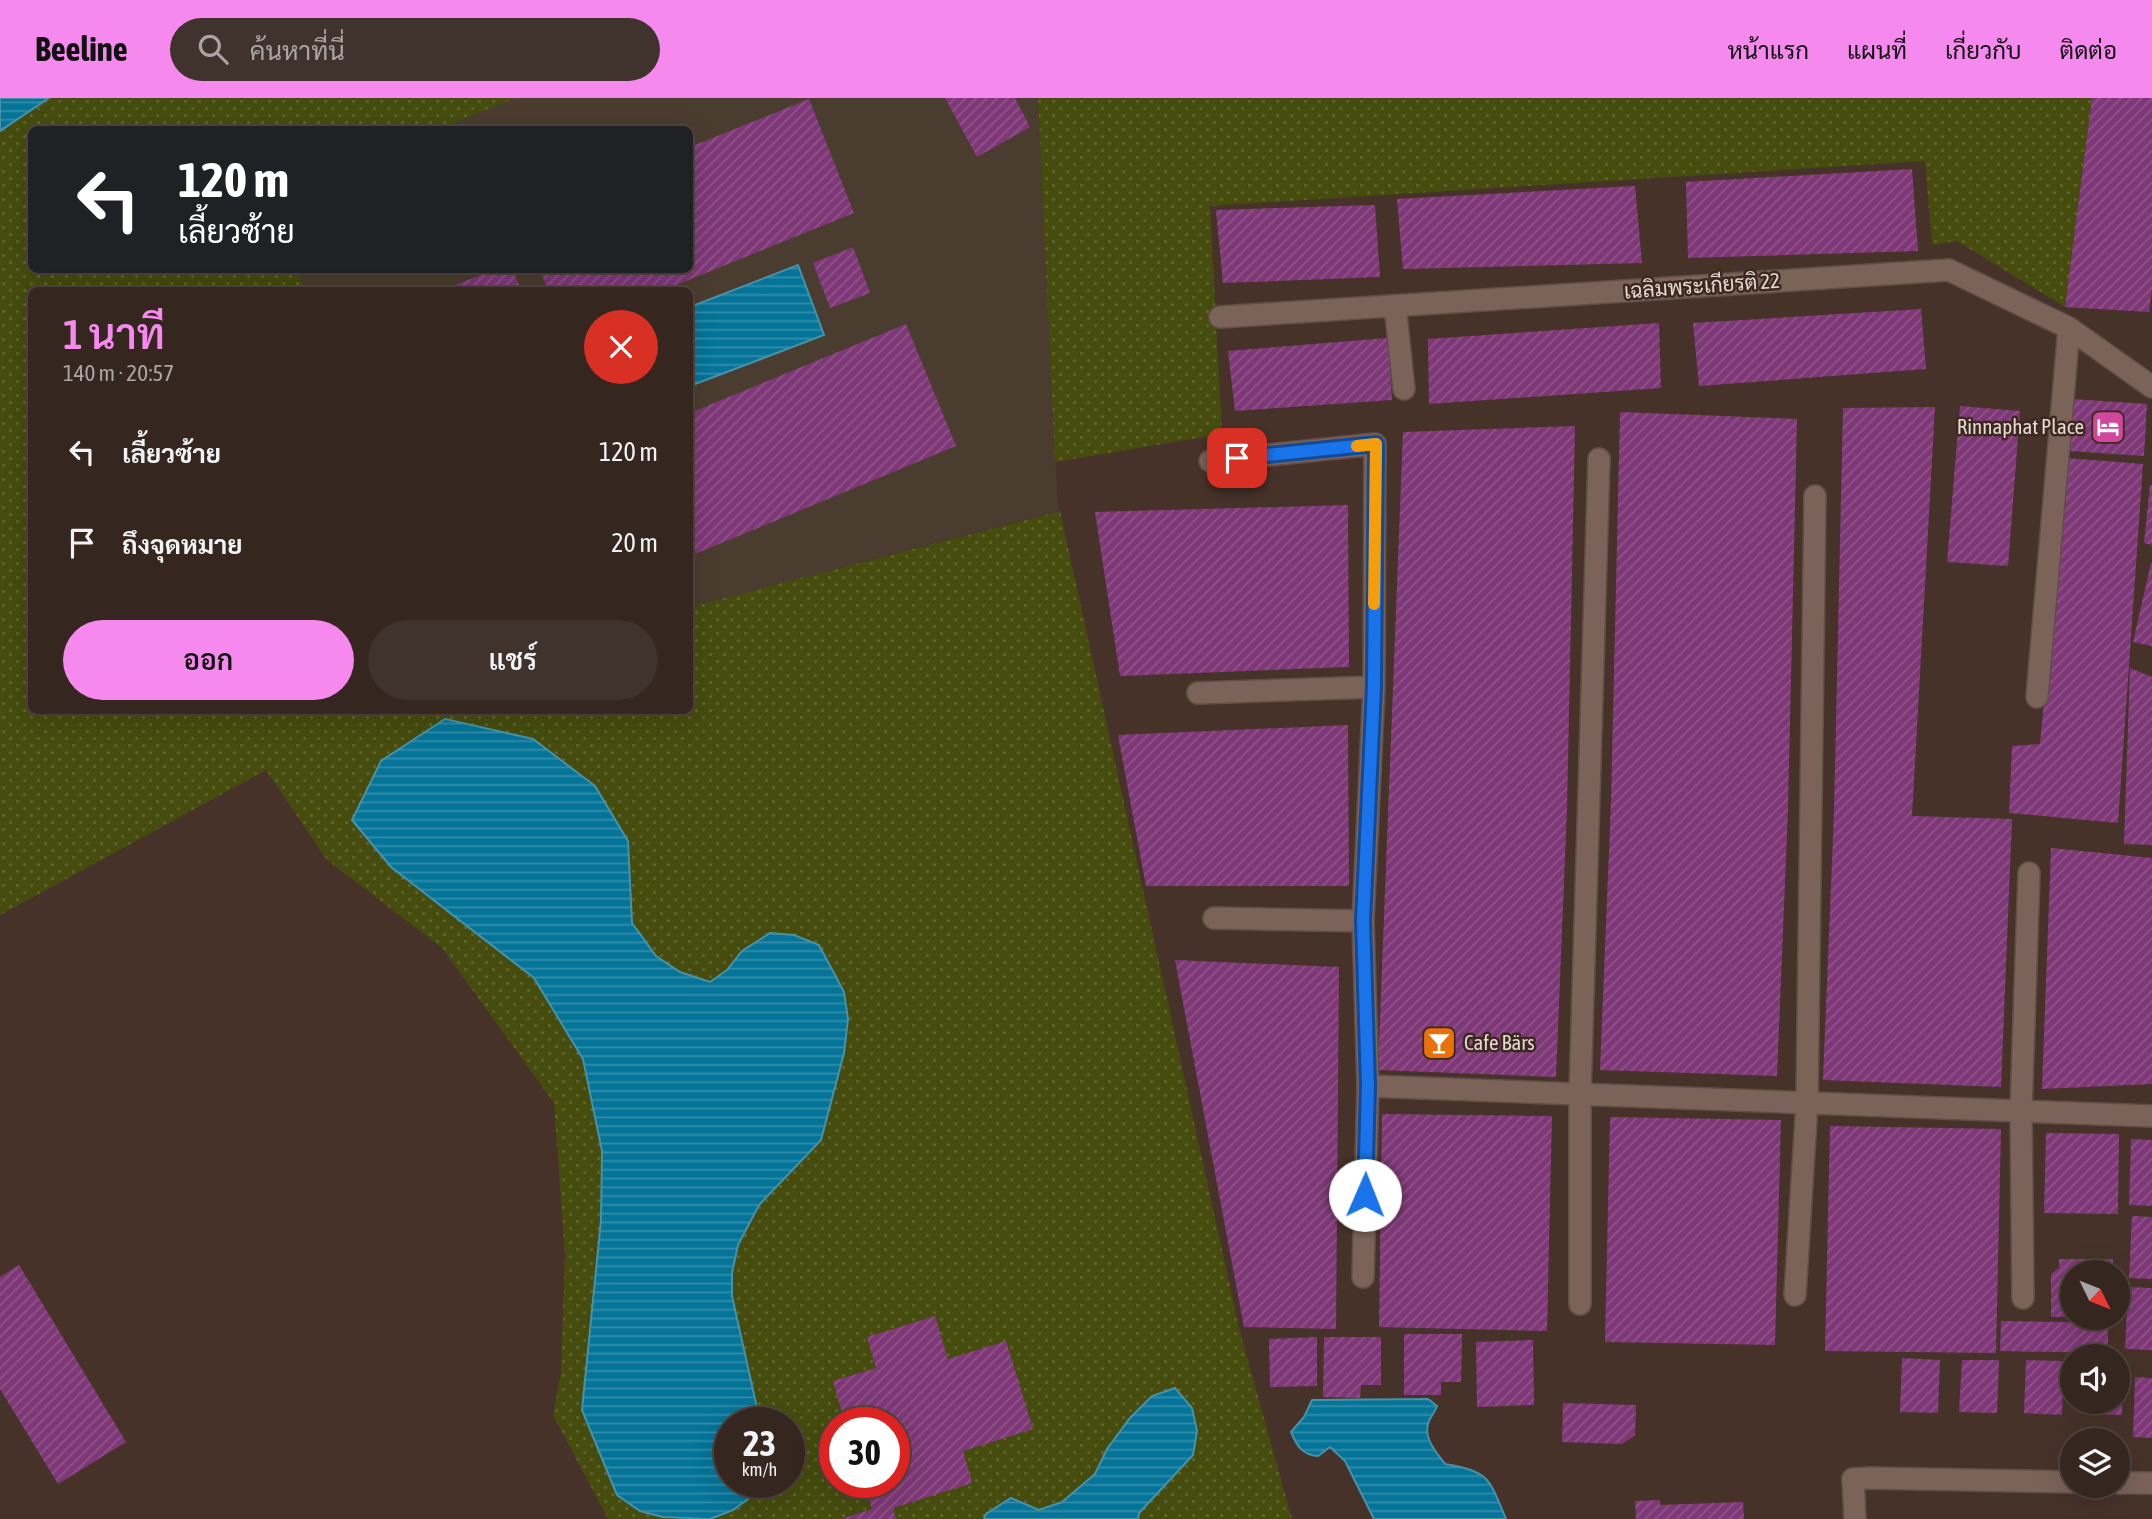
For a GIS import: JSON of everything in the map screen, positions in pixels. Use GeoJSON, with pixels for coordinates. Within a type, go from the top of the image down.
{"type":"FeatureCollection","features":[{"type":"Feature","properties":{"kind":"street","name":"เฉลิมพระเกียรติ 22"},"geometry":{"type":"LineString","coordinates":[[1220,317],[1950,270],[2069,328],[2152,387]]}},
{"type":"Feature","properties":{"kind":"street"},"geometry":{"type":"LineString","coordinates":[[1395,306],[1404,389]]}},
{"type":"Feature","properties":{"kind":"street"},"geometry":{"type":"LineString","coordinates":[[2037,697],[2069,328]]}},
{"type":"Feature","properties":{"kind":"street"},"geometry":{"type":"LineString","coordinates":[[1210,461],[1376,444],[1374,687],[1363,921],[1368,1086],[1363,1277]]}},
{"type":"Feature","properties":{"kind":"street"},"geometry":{"type":"LineString","coordinates":[[1580,1304],[1580,1094],[1598,459]]}},
{"type":"Feature","properties":{"kind":"street"},"geometry":{"type":"LineString","coordinates":[[1795,1295],[1807,1102],[1815,496]]}},
{"type":"Feature","properties":{"kind":"street"},"geometry":{"type":"LineString","coordinates":[[1198,693],[1374,687]]}},
{"type":"Feature","properties":{"kind":"street"},"geometry":{"type":"LineString","coordinates":[[2023,1298],[2021,1111],[2029,873]]}},
{"type":"Feature","properties":{"kind":"street"},"geometry":{"type":"LineString","coordinates":[[1214,918],[1363,921]]}},
{"type":"Feature","properties":{"kind":"street"},"geometry":{"type":"LineString","coordinates":[[1368,1086],[2152,1116]]}},
{"type":"Feature","properties":{"kind":"street"},"geometry":{"type":"LineString","coordinates":[[1855,1519],[1853,1479],[2060,1482]]}},
{"type":"Feature","properties":{"kind":"street"},"geometry":{"type":"LineString","coordinates":[[2130,1483],[2152,1483]]}},
{"type":"Feature","properties":{"kind":"shaded area"},"geometry":{"type":"Polygon","coordinates":[[[0,98],[1038,98],[1058,511],[693,606],[693,287],[303,287],[296,273],[693,273],[693,126],[28,126],[28,266],[0,98]]]}},
{"type":"Feature","properties":{"kind":"green space"},"geometry":{"type":"Polygon","coordinates":[[[0,98],[515,98],[446,126],[28,126],[28,273],[297,273],[304,287],[28,287],[28,714],[693,714],[693,606],[1060,511],[1240,1332],[1292,1519],[608,1519],[553,1415],[561,1373],[565,1256],[554,1103],[442,948],[327,860],[266,770],[0,915],[0,98]]]}},
{"type":"Feature","properties":{"kind":"green space"},"geometry":{"type":"Polygon","coordinates":[[[1038,98],[2092,98],[2065,307],[1957,241],[1932,245],[1925,161],[1210,206],[1222,434],[1055,462],[1038,98]]]}},
{"type":"Feature","properties":{"kind":"water"},"geometry":{"type":"Polygon","coordinates":[[[0,98],[49,98],[0,131],[0,98]]]}},
{"type":"Feature","properties":{"kind":"water"},"geometry":{"type":"Polygon","coordinates":[[[798,265],[824,335],[693,385],[693,306],[798,265]]]}},
{"type":"Feature","properties":{"kind":"water"},"geometry":{"type":"Polygon","coordinates":[[[445,719],[533,739],[595,786],[628,841],[632,923],[656,956],[680,972],[710,982],[727,970],[742,951],[770,933],[794,935],[819,945],[844,992],[848,1019],[844,1053],[821,1140],[759,1205],[738,1245],[732,1273],[732,1296],[757,1407],[714,1407],[714,1498],[749,1498],[733,1510],[710,1519],[663,1517],[640,1511],[617,1495],[582,1410],[601,1220],[602,1151],[583,1059],[534,978],[391,867],[352,820],[381,761],[445,719]]]}},
{"type":"Feature","properties":{"kind":"water"},"geometry":{"type":"Polygon","coordinates":[[[1175,1388],[1192,1408],[1197,1431],[1193,1455],[1139,1513],[1138,1519],[984,1519],[986,1514],[1011,1498],[1039,1510],[1062,1502],[1095,1474],[1107,1449],[1130,1418],[1152,1396],[1175,1388]]]}},
{"type":"Feature","properties":{"kind":"water"},"geometry":{"type":"Polygon","coordinates":[[[1428,1399],[1437,1406],[1427,1427],[1434,1449],[1445,1464],[1471,1470],[1486,1479],[1506,1519],[1374,1519],[1345,1461],[1330,1447],[1318,1456],[1304,1452],[1291,1432],[1304,1417],[1312,1400],[1428,1399]]]}},
{"type":"Feature","properties":{"kind":"building"},"geometry":{"type":"Polygon","coordinates":[[[945,98],[1015,98],[1030,127],[977,157],[945,98]]]}},
{"type":"Feature","properties":{"kind":"building"},"geometry":{"type":"Polygon","coordinates":[[[2092,98],[2152,98],[2152,289],[2149,312],[2065,307],[2092,98]]]}},
{"type":"Feature","properties":{"kind":"building"},"geometry":{"type":"Polygon","coordinates":[[[809,99],[854,213],[671,287],[547,287],[541,273],[693,273],[693,146],[809,99]]]}},
{"type":"Feature","properties":{"kind":"building"},"geometry":{"type":"Polygon","coordinates":[[[1912,169],[1918,251],[1688,258],[1686,182],[1912,169]]]}},
{"type":"Feature","properties":{"kind":"building"},"geometry":{"type":"Polygon","coordinates":[[[1635,186],[1642,263],[1403,269],[1397,199],[1635,186]]]}},
{"type":"Feature","properties":{"kind":"building"},"geometry":{"type":"Polygon","coordinates":[[[1375,205],[1380,277],[1223,283],[1216,210],[1375,205]]]}},
{"type":"Feature","properties":{"kind":"building"},"geometry":{"type":"Polygon","coordinates":[[[853,247],[870,293],[830,308],[813,263],[853,247]]]}},
{"type":"Feature","properties":{"kind":"building"},"geometry":{"type":"Polygon","coordinates":[[[486,273],[514,273],[520,287],[450,287],[486,273]]]}},
{"type":"Feature","properties":{"kind":"building"},"geometry":{"type":"Polygon","coordinates":[[[1921,309],[1926,369],[1699,386],[1693,323],[1921,309]]]}},
{"type":"Feature","properties":{"kind":"building"},"geometry":{"type":"Polygon","coordinates":[[[1659,323],[1661,388],[1429,404],[1428,339],[1659,323]]]}},
{"type":"Feature","properties":{"kind":"building"},"geometry":{"type":"Polygon","coordinates":[[[906,324],[956,446],[693,555],[693,412],[906,324]]]}},
{"type":"Feature","properties":{"kind":"building"},"geometry":{"type":"Polygon","coordinates":[[[1388,338],[1392,400],[1235,411],[1228,351],[1388,338]]]}},
{"type":"Feature","properties":{"kind":"building","name":"Rinnaphat Place"},"geometry":{"type":"Polygon","coordinates":[[[2072,399],[2147,404],[2144,456],[2069,451],[2072,399]]]}},
{"type":"Feature","properties":{"kind":"building"},"geometry":{"type":"Polygon","coordinates":[[[1960,406],[2020,411],[2008,566],[1947,562],[1960,406]]]}},
{"type":"Feature","properties":{"kind":"building"},"geometry":{"type":"Polygon","coordinates":[[[1935,407],[1912,816],[2012,819],[2001,1087],[1823,1080],[1834,813],[1843,408],[1935,407]]]}},
{"type":"Feature","properties":{"kind":"building"},"geometry":{"type":"Polygon","coordinates":[[[1620,412],[1797,419],[1788,809],[1777,1076],[1600,1070],[1611,802],[1620,412]]]}},
{"type":"Feature","properties":{"kind":"building"},"geometry":{"type":"Polygon","coordinates":[[[1575,426],[1567,809],[1556,1077],[1378,1070],[1403,432],[1575,426]]]}},
{"type":"Feature","properties":{"kind":"building"},"geometry":{"type":"Polygon","coordinates":[[[2067,458],[2143,464],[2118,823],[2009,813],[2012,746],[2040,744],[2067,458]]]}},
{"type":"Feature","properties":{"kind":"building"},"geometry":{"type":"Polygon","coordinates":[[[2152,485],[2152,545],[2144,543],[2152,485]]]}},
{"type":"Feature","properties":{"kind":"building"},"geometry":{"type":"Polygon","coordinates":[[[1348,505],[1349,667],[1120,676],[1095,512],[1348,505]]]}},
{"type":"Feature","properties":{"kind":"building"},"geometry":{"type":"Polygon","coordinates":[[[2152,563],[2152,646],[2133,642],[2152,563]]]}},
{"type":"Feature","properties":{"kind":"building"},"geometry":{"type":"Polygon","coordinates":[[[2130,668],[2152,677],[2152,845],[2124,844],[2130,668]]]}},
{"type":"Feature","properties":{"kind":"building"},"geometry":{"type":"Polygon","coordinates":[[[1348,725],[1349,886],[1146,886],[1118,735],[1348,725]]]}},
{"type":"Feature","properties":{"kind":"building"},"geometry":{"type":"Polygon","coordinates":[[[2051,848],[2152,858],[2152,1084],[2042,1089],[2051,848]]]}},
{"type":"Feature","properties":{"kind":"building"},"geometry":{"type":"Polygon","coordinates":[[[1175,960],[1339,967],[1336,1329],[1244,1327],[1175,960]]]}},
{"type":"Feature","properties":{"kind":"building"},"geometry":{"type":"Polygon","coordinates":[[[1382,1114],[1552,1116],[1547,1331],[1379,1327],[1382,1114]]]}},
{"type":"Feature","properties":{"kind":"building"},"geometry":{"type":"Polygon","coordinates":[[[1610,1117],[1781,1120],[1775,1345],[1605,1342],[1610,1117]]]}},
{"type":"Feature","properties":{"kind":"building"},"geometry":{"type":"Polygon","coordinates":[[[1830,1126],[2001,1129],[1996,1353],[1825,1351],[1830,1126]]]}},
{"type":"Feature","properties":{"kind":"building"},"geometry":{"type":"Polygon","coordinates":[[[2046,1133],[2119,1134],[2118,1214],[2044,1213],[2046,1133]]]}},
{"type":"Feature","properties":{"kind":"building"},"geometry":{"type":"Polygon","coordinates":[[[2131,1139],[2152,1140],[2152,1206],[2129,1205],[2131,1139]]]}},
{"type":"Feature","properties":{"kind":"building"},"geometry":{"type":"Polygon","coordinates":[[[2132,1216],[2152,1217],[2152,1279],[2130,1278],[2132,1216]]]}},
{"type":"Feature","properties":{"kind":"building"},"geometry":{"type":"Polygon","coordinates":[[[2059,1259],[2113,1259],[2060,1260],[2060,1317],[2051,1317],[2051,1274],[2059,1268],[2059,1259]]]}},
{"type":"Feature","properties":{"kind":"building"},"geometry":{"type":"Polygon","coordinates":[[[19,1265],[126,1442],[58,1484],[0,1389],[0,1277],[19,1265]]]}},
{"type":"Feature","properties":{"kind":"building"},"geometry":{"type":"Polygon","coordinates":[[[2130,1287],[2152,1288],[2152,1350],[2130,1349],[2130,1344],[2125,1344],[2126,1330],[2130,1330],[2130,1287]]]}},
{"type":"Feature","properties":{"kind":"building"},"geometry":{"type":"Polygon","coordinates":[[[935,1316],[948,1359],[1006,1341],[1033,1429],[963,1451],[972,1483],[893,1508],[896,1519],[841,1519],[872,1509],[869,1498],[910,1498],[910,1407],[840,1407],[833,1381],[876,1368],[867,1337],[935,1316]]]}},
{"type":"Feature","properties":{"kind":"building"},"geometry":{"type":"Polygon","coordinates":[[[2001,1321],[2060,1322],[2060,1330],[2108,1330],[2108,1344],[2060,1344],[2060,1352],[2000,1351],[2001,1321]]]}},
{"type":"Feature","properties":{"kind":"building"},"geometry":{"type":"Polygon","coordinates":[[[1404,1334],[1462,1334],[1461,1382],[1441,1382],[1441,1395],[1404,1395],[1404,1334]]]}},
{"type":"Feature","properties":{"kind":"building"},"geometry":{"type":"Polygon","coordinates":[[[1317,1337],[1317,1386],[1270,1387],[1269,1339],[1317,1337]]]}},
{"type":"Feature","properties":{"kind":"building"},"geometry":{"type":"Polygon","coordinates":[[[1324,1337],[1381,1337],[1381,1385],[1361,1385],[1360,1398],[1323,1397],[1324,1337]]]}},
{"type":"Feature","properties":{"kind":"building"},"geometry":{"type":"Polygon","coordinates":[[[1533,1340],[1534,1405],[1477,1407],[1476,1342],[1533,1340]]]}},
{"type":"Feature","properties":{"kind":"building"},"geometry":{"type":"Polygon","coordinates":[[[1902,1358],[1940,1360],[1938,1413],[1900,1412],[1902,1358]]]}},
{"type":"Feature","properties":{"kind":"building"},"geometry":{"type":"Polygon","coordinates":[[[1962,1360],[1999,1360],[1997,1413],[1959,1412],[1962,1360]]]}},
{"type":"Feature","properties":{"kind":"building"},"geometry":{"type":"Polygon","coordinates":[[[2026,1360],[2060,1361],[2062,1415],[2024,1413],[2026,1360]]]}},
{"type":"Feature","properties":{"kind":"building"},"geometry":{"type":"Polygon","coordinates":[[[2135,1377],[2152,1378],[2152,1438],[2133,1437],[2135,1377]]]}},
{"type":"Feature","properties":{"kind":"building"},"geometry":{"type":"Polygon","coordinates":[[[1563,1403],[1636,1405],[1635,1435],[1622,1444],[1562,1442],[1563,1403]]]}},
{"type":"Feature","properties":{"kind":"building"},"geometry":{"type":"Polygon","coordinates":[[[1660,1500],[1660,1505],[1743,1502],[1744,1519],[1636,1519],[1635,1501],[1660,1500]]]}},
{"type":"Feature","properties":{"kind":"slow traffic"},"geometry":{"type":"LineString","coordinates":[[1357,446],[1376,444],[1374,604]]}},
{"type":"Feature","properties":{"kind":"place","name":"Rinnaphat Place"},"geometry":{"type":"Point","coordinates":[2108,427]}},
{"type":"Feature","properties":{"kind":"place","name":"Cafe Bärs"},"geometry":{"type":"Point","coordinates":[1439,1043]}},
{"type":"Feature","properties":{"kind":"route"},"geometry":{"type":"LineString","coordinates":[[1237,458],[1376,444],[1374,687],[1363,921],[1368,1086],[1365,1195]]}}]}
